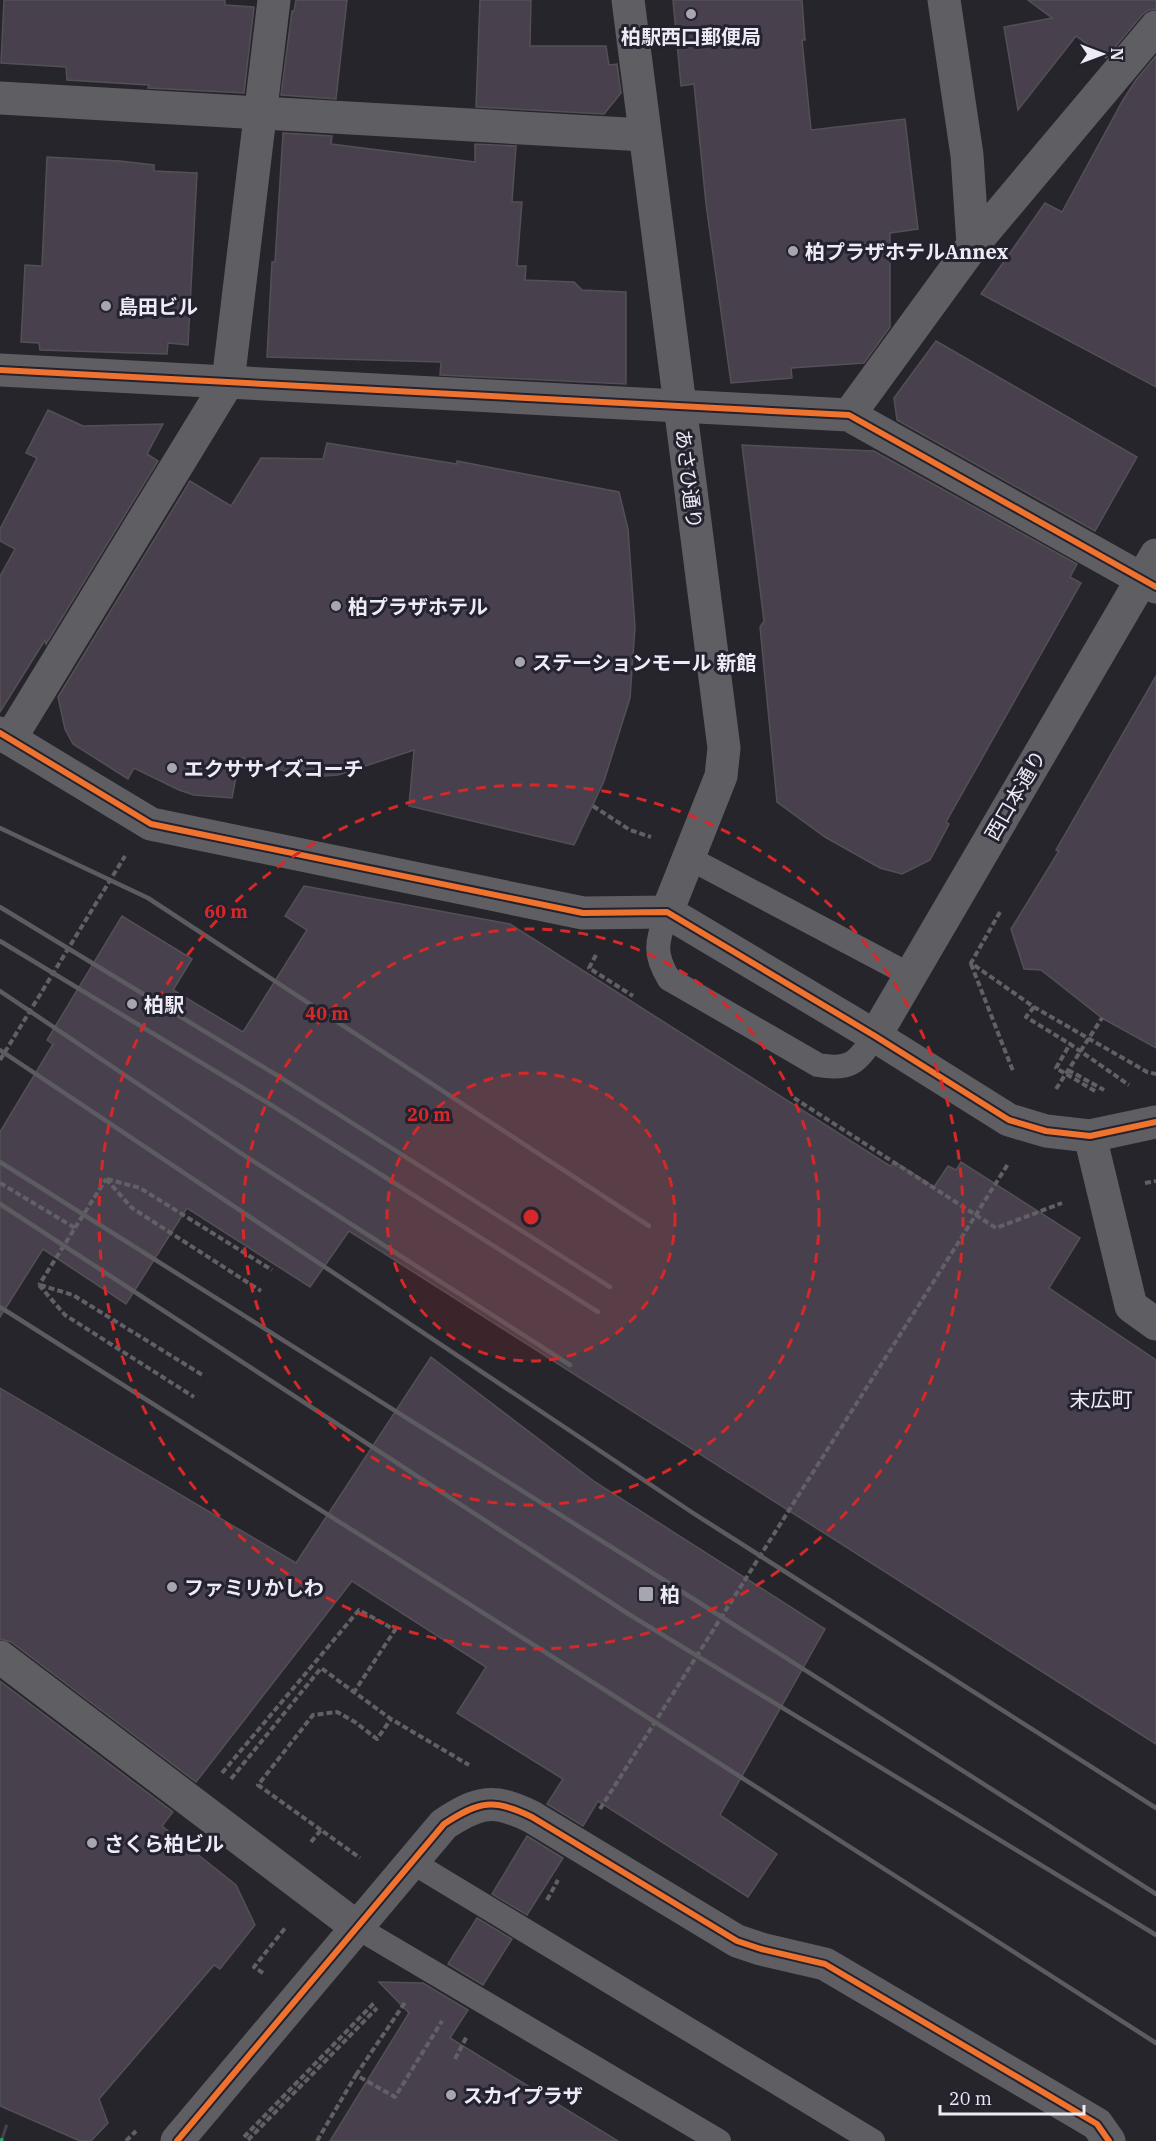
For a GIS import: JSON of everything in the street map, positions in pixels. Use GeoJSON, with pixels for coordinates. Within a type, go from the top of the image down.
{"type":"FeatureCollection","features":[{"type":"Feature","properties":{"kind":"street"},"geometry":{"type":"LineString","coordinates":[[274,0],[228,382],[5,736],[151,824],[583,913],[667,912],[875,1036],[1009,1120],[1046,1131],[1090,1136],[1156,1122]]}},
{"type":"Feature","properties":{"kind":"street","name":"あさひ通り"},"geometry":{"type":"LineString","coordinates":[[628,0],[724,748],[722,776],[667,912]]}},
{"type":"Feature","properties":{"kind":"street"},"geometry":{"type":"LineString","coordinates":[[944,0],[967,155],[973,245]]}},
{"type":"Feature","properties":{"kind":"street"},"geometry":{"type":"LineString","coordinates":[[849,415],[973,245],[1156,27]]}},
{"type":"Feature","properties":{"kind":"street"},"geometry":{"type":"LineString","coordinates":[[0,98],[644,135]]}},
{"type":"Feature","properties":{"kind":"street"},"geometry":{"type":"LineString","coordinates":[[0,370],[849,415],[1151,574]]}},
{"type":"Feature","properties":{"kind":"street","name":"西口本通り"},"geometry":{"type":"LineString","coordinates":[[875,1036],[1151,574]]}},
{"type":"Feature","properties":{"kind":"street"},"geometry":{"type":"LineString","coordinates":[[1090,1136],[1131,1306],[1156,1324]]}},
{"type":"Feature","properties":{"kind":"street"},"geometry":{"type":"LineString","coordinates":[[0,1657],[358,1928]]}},
{"type":"Feature","properties":{"kind":"street"},"geometry":{"type":"LineString","coordinates":[[177,2141],[444,1824],[464,1811],[486,1803],[511,1807],[532,1817],[737,1941],[825,1964],[1097,2124],[1109,2141]]}},
{"type":"Feature","properties":{"kind":"lane"},"geometry":{"type":"LineString","coordinates":[[690,858],[910,975]]}},
{"type":"Feature","properties":{"kind":"lane"},"geometry":{"type":"LineString","coordinates":[[667,912],[657,944],[660,964],[669,979],[818,1065],[834,1068],[850,1065],[861,1057],[875,1036]]}},
{"type":"Feature","properties":{"kind":"lane"},"geometry":{"type":"LineString","coordinates":[[412,1862],[873,2141]]}},
{"type":"Feature","properties":{"kind":"lane"},"geometry":{"type":"LineString","coordinates":[[358,1928],[719,2141]]}},
{"type":"Feature","properties":{"kind":"path"},"geometry":{"type":"LineString","coordinates":[[0,1060],[125,855],[116,849]]}},
{"type":"Feature","properties":{"kind":"path"},"geometry":{"type":"LineString","coordinates":[[971,963],[1006,902]]}},
{"type":"Feature","properties":{"kind":"path"},"geometry":{"type":"LineString","coordinates":[[971,963],[1034,1007],[1147,1072],[1156,1074]]}},
{"type":"Feature","properties":{"kind":"path"},"geometry":{"type":"LineString","coordinates":[[971,963],[1013,1072]]}},
{"type":"Feature","properties":{"kind":"path"},"geometry":{"type":"LineString","coordinates":[[1034,1007],[1026,1017],[1129,1083],[1125,1092]]}},
{"type":"Feature","properties":{"kind":"path"},"geometry":{"type":"LineString","coordinates":[[1070,1044],[1056,1068],[1104,1097]]}},
{"type":"Feature","properties":{"kind":"path"},"geometry":{"type":"LineString","coordinates":[[1068,1070],[1113,1095]]}},
{"type":"Feature","properties":{"kind":"path"},"geometry":{"type":"LineString","coordinates":[[106,1179],[140,1188],[272,1270]]}},
{"type":"Feature","properties":{"kind":"path"},"geometry":{"type":"LineString","coordinates":[[39,1285],[106,1179]]}},
{"type":"Feature","properties":{"kind":"path"},"geometry":{"type":"LineString","coordinates":[[106,1179],[132,1208],[261,1291]]}},
{"type":"Feature","properties":{"kind":"path"},"geometry":{"type":"LineString","coordinates":[[0,1183],[75,1228]]}},
{"type":"Feature","properties":{"kind":"path"},"geometry":{"type":"LineString","coordinates":[[596,1815],[996,1184]]}},
{"type":"Feature","properties":{"kind":"path"},"geometry":{"type":"LineString","coordinates":[[39,1285],[73,1295],[204,1376]]}},
{"type":"Feature","properties":{"kind":"path"},"geometry":{"type":"LineString","coordinates":[[39,1285],[64,1315],[194,1397]]}},
{"type":"Feature","properties":{"kind":"path"},"geometry":{"type":"LineString","coordinates":[[219,1776],[359,1610],[395,1630],[354,1692]]}},
{"type":"Feature","properties":{"kind":"path"},"geometry":{"type":"LineString","coordinates":[[224,1787],[321,1668],[391,1719],[472,1767]]}},
{"type":"Feature","properties":{"kind":"path"},"geometry":{"type":"LineString","coordinates":[[363,1860],[258,1785],[313,1715],[337,1712],[356,1722],[377,1739],[391,1719]]}},
{"type":"Feature","properties":{"kind":"path"},"geometry":{"type":"LineString","coordinates":[[308,1845],[321,1830]]}},
{"type":"Feature","properties":{"kind":"path"},"geometry":{"type":"LineString","coordinates":[[317,2141],[356,2075],[407,2000]]}},
{"type":"Feature","properties":{"kind":"path"},"geometry":{"type":"LineString","coordinates":[[246,2138],[375,2006]]}},
{"type":"Feature","properties":{"kind":"path"},"geometry":{"type":"LineString","coordinates":[[356,2075],[395,2097],[442,2020]]}},
{"type":"Feature","properties":{"kind":"building"},"geometry":{"type":"Polygon","coordinates":[[[4,0],[225,0],[225,5],[254,7],[244,93],[148,88],[149,85],[67,80],[66,67],[1,63],[4,0]]]}},
{"type":"Feature","properties":{"kind":"building"},"geometry":{"type":"Polygon","coordinates":[[[296,0],[347,0],[336,99],[281,95],[292,11],[294,11],[296,0]]]}},
{"type":"Feature","properties":{"kind":"building"},"geometry":{"type":"Polygon","coordinates":[[[480,0],[531,0],[530,46],[606,46],[609,65],[617,64],[621,93],[604,114],[476,107],[480,0]]]}},
{"type":"Feature","properties":{"kind":"building"},"geometry":{"type":"Polygon","coordinates":[[[673,0],[802,0],[805,40],[802,40],[811,130],[905,119],[918,229],[890,233],[890,327],[864,363],[791,368],[792,378],[731,383],[706,204],[694,84],[681,86],[673,0]]]}},
{"type":"Feature","properties":{"kind":"building"},"geometry":{"type":"Polygon","coordinates":[[[1028,0],[1156,0],[1156,9],[1149,10],[1142,15],[1106,58],[1076,36],[1018,110],[1004,27],[1052,18],[1028,0]]]}},
{"type":"Feature","properties":{"kind":"building"},"geometry":{"type":"Polygon","coordinates":[[[1156,56],[1156,387],[981,294],[1045,203],[1062,212],[1123,100],[1156,56]]]}},
{"type":"Feature","properties":{"kind":"building"},"geometry":{"type":"Polygon","coordinates":[[[283,133],[332,136],[331,144],[475,162],[475,144],[516,146],[512,202],[522,202],[517,266],[526,266],[525,280],[574,282],[582,290],[626,292],[626,384],[440,375],[441,362],[267,357],[283,133]]]}},
{"type":"Feature","properties":{"kind":"building"},"geometry":{"type":"Polygon","coordinates":[[[47,157],[120,161],[154,165],[154,171],[197,173],[188,345],[168,343],[167,354],[40,350],[39,343],[21,342],[25,265],[42,266],[47,157]]]}},
{"type":"Feature","properties":{"kind":"building"},"geometry":{"type":"Polygon","coordinates":[[[936,341],[1137,457],[1095,531],[897,420],[894,398],[936,341]]]}},
{"type":"Feature","properties":{"kind":"building"},"geometry":{"type":"Polygon","coordinates":[[[48,410],[83,426],[163,424],[147,454],[158,461],[46,644],[45,640],[0,712],[0,576],[15,549],[0,541],[0,529],[37,458],[26,453],[48,410]]]}},
{"type":"Feature","properties":{"kind":"building"},"geometry":{"type":"Polygon","coordinates":[[[327,443],[457,464],[457,461],[619,492],[628,529],[635,627],[630,698],[604,781],[574,845],[409,806],[414,750],[338,775],[324,776],[294,774],[240,757],[232,798],[194,795],[134,768],[128,779],[73,744],[65,729],[58,697],[190,481],[231,506],[261,458],[323,459],[327,443]]]}},
{"type":"Feature","properties":{"kind":"building"},"geometry":{"type":"Polygon","coordinates":[[[742,445],[874,451],[1077,564],[1070,577],[1081,583],[946,822],[949,824],[930,860],[902,874],[880,868],[825,837],[777,802],[760,627],[764,621],[742,445]]]}},
{"type":"Feature","properties":{"kind":"building"},"geometry":{"type":"Polygon","coordinates":[[[1156,676],[1156,1048],[1102,1018],[1041,970],[1024,969],[1011,929],[1059,851],[1056,850],[1156,676]]]}},
{"type":"Feature","properties":{"kind":"building"},"geometry":{"type":"Polygon","coordinates":[[[304,886],[510,924],[890,1166],[895,1162],[934,1187],[948,1166],[956,1170],[961,1162],[1080,1238],[1049,1288],[1156,1360],[1156,1744],[349,1231],[310,1287],[187,1208],[126,1304],[43,1249],[0,1317],[0,1132],[53,1044],[47,1040],[122,916],[192,959],[173,990],[243,1032],[307,930],[285,916],[304,886]]]}},
{"type":"Feature","properties":{"kind":"building"},"geometry":{"type":"Polygon","coordinates":[[[431,1357],[595,1482],[825,1629],[720,1815],[777,1854],[748,1897],[598,1801],[583,1826],[547,1804],[563,1779],[457,1713],[486,1667],[352,1581],[196,1782],[11,1642],[0,1639],[0,1388],[296,1563],[431,1357]]]}},
{"type":"Feature","properties":{"kind":"building"},"geometry":{"type":"Polygon","coordinates":[[[0,1681],[173,1812],[162,1826],[236,1885],[255,1925],[220,1969],[214,1965],[99,2099],[108,2123],[91,2141],[80,2141],[0,2106],[0,1681]]]}},
{"type":"Feature","properties":{"kind":"building"},"geometry":{"type":"Polygon","coordinates":[[[527,1836],[563,1858],[527,1915],[492,1894],[527,1836]]]}},
{"type":"Feature","properties":{"kind":"building"},"geometry":{"type":"Polygon","coordinates":[[[477,1918],[512,1939],[483,1985],[448,1964],[477,1918]]]}},
{"type":"Feature","properties":{"kind":"building","name":"スカイプラザ"},"geometry":{"type":"Polygon","coordinates":[[[379,1982],[423,1983],[468,2010],[450,2038],[618,2141],[330,2141],[409,2013],[379,1982]]]}},
{"type":"Feature","properties":{"kind":"railway"},"geometry":{"type":"LineString","coordinates":[[0,828],[148,898],[649,1226]]}},
{"type":"Feature","properties":{"kind":"railway"},"geometry":{"type":"LineString","coordinates":[[0,907],[283,1079],[610,1287]]}},
{"type":"Feature","properties":{"kind":"railway"},"geometry":{"type":"LineString","coordinates":[[0,941],[268,1103],[598,1312]]}},
{"type":"Feature","properties":{"kind":"railway"},"geometry":{"type":"LineString","coordinates":[[0,991],[239,1152],[570,1365]]}},
{"type":"Feature","properties":{"kind":"railway"},"geometry":{"type":"LineString","coordinates":[[0,1050],[693,1513],[1156,1808]]}},
{"type":"Feature","properties":{"kind":"railway"},"geometry":{"type":"LineString","coordinates":[[0,1162],[659,1577],[1156,1894]]}},
{"type":"Feature","properties":{"kind":"railway"},"geometry":{"type":"LineString","coordinates":[[0,1204],[630,1615],[1156,1935]]}},
{"type":"Feature","properties":{"kind":"railway"},"geometry":{"type":"LineString","coordinates":[[0,1307],[1156,2043]]}},
{"type":"Feature","properties":{"kind":"cycle path"},"geometry":{"type":"LineString","coordinates":[[0,370],[849,415],[1156,587]]}},
{"type":"Feature","properties":{"kind":"cycle path"},"geometry":{"type":"LineString","coordinates":[[0,733],[151,824],[583,913],[667,912],[875,1036],[1009,1120],[1046,1131],[1090,1136],[1156,1122]]}},
{"type":"Feature","properties":{"kind":"cycle path"},"geometry":{"type":"LineString","coordinates":[[177,2141],[444,1824],[467,1811],[487,1805],[507,1807],[532,1817],[737,1941],[825,1964],[1097,2124],[1109,2141]]}},
{"type":"Feature","properties":{"kind":"place","name":"柏駅西口郵便局"},"geometry":{"type":"Point","coordinates":[691,14]}},
{"type":"Feature","properties":{"kind":"place","name":"柏プラザホテルAnnex"},"geometry":{"type":"Point","coordinates":[793,251]}},
{"type":"Feature","properties":{"kind":"place","name":"島田ビル"},"geometry":{"type":"Point","coordinates":[106,306]}},
{"type":"Feature","properties":{"kind":"place","name":"柏プラザホテル"},"geometry":{"type":"Point","coordinates":[336,606]}},
{"type":"Feature","properties":{"kind":"place","name":"ステーションモール 新館"},"geometry":{"type":"Point","coordinates":[520,662]}},
{"type":"Feature","properties":{"kind":"place","name":"エクササイズコーチ"},"geometry":{"type":"Point","coordinates":[172,768]}},
{"type":"Feature","properties":{"kind":"place","name":"柏駅"},"geometry":{"type":"Point","coordinates":[132,1004]}},
{"type":"Feature","properties":{"kind":"place","name":"ファミリかしわ"},"geometry":{"type":"Point","coordinates":[172,1587]}},
{"type":"Feature","properties":{"kind":"place","name":"柏"},"geometry":{"type":"Point","coordinates":[646,1594]}},
{"type":"Feature","properties":{"kind":"place","name":"さくら柏ビル"},"geometry":{"type":"Point","coordinates":[92,1843]}},
{"type":"Feature","properties":{"kind":"place","name":"スカイプラザ"},"geometry":{"type":"Point","coordinates":[451,2095]}},
{"type":"Feature","properties":{"kind":"district","name":"末広町"},"geometry":{"type":"Point","coordinates":[1101,1399]}}]}
